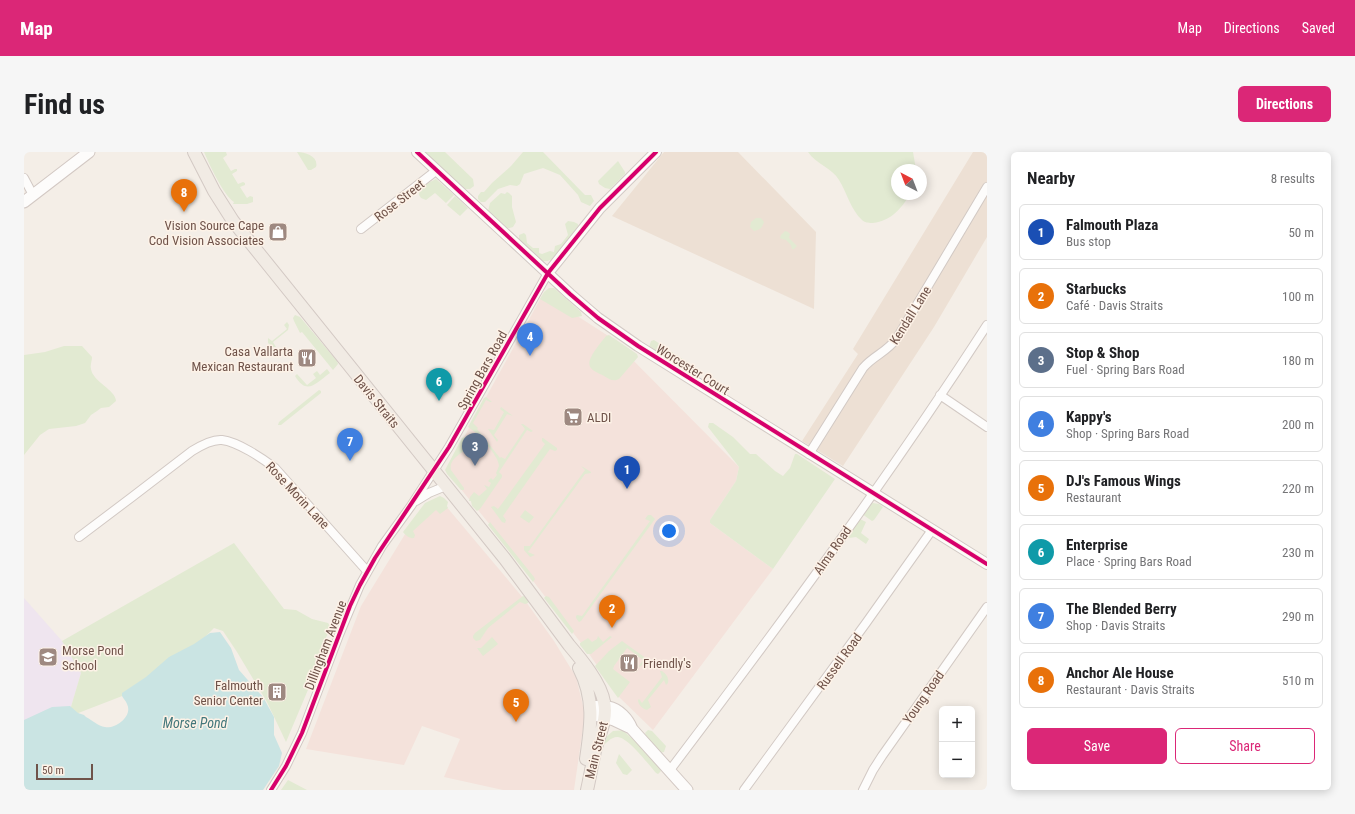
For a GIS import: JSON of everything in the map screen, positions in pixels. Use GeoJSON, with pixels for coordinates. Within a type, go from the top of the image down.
{"type":"FeatureCollection","features":[{"type":"Feature","properties":{"kind":"main road"},"geometry":{"type":"LineString","coordinates":[[24,202],[89,152]]}},
{"type":"Feature","properties":{"kind":"main road","name":"Davis Straits"},"geometry":{"type":"LineString","coordinates":[[194,152],[214,191],[233,221],[528,588],[582,665]]}},
{"type":"Feature","properties":{"kind":"main road","name":"Main Street"},"geometry":{"type":"LineString","coordinates":[[582,665],[588,688],[591,711],[582,790]]}},
{"type":"Feature","properties":{"kind":"main road","name":"Main Street"},"geometry":{"type":"LineString","coordinates":[[582,665],[601,693],[605,712],[591,765],[587,790]]}},
{"type":"Feature","properties":{"kind":"main road"},"geometry":{"type":"LineString","coordinates":[[591,711],[605,712],[618,722],[632,728],[687,790]]}},
{"type":"Feature","properties":{"kind":"street","name":"Worcester Court"},"geometry":{"type":"LineString","coordinates":[[417,152],[548,274],[598,318],[638,346],[987,564]]}},
{"type":"Feature","properties":{"kind":"street","name":"Spring Bars Road"},"geometry":{"type":"LineString","coordinates":[[434,471],[548,274],[600,208],[656,152]]}},
{"type":"Feature","properties":{"kind":"street","name":"Rose Street"},"geometry":{"type":"LineString","coordinates":[[361,229],[436,170]]}},
{"type":"Feature","properties":{"kind":"street"},"geometry":{"type":"LineString","coordinates":[[24,178],[33,195]]}},
{"type":"Feature","properties":{"kind":"street","name":"Kendall Lane"},"geometry":{"type":"LineString","coordinates":[[809,454],[867,362],[891,346],[897,338],[987,187]]}},
{"type":"Feature","properties":{"kind":"street","name":"Alma Road"},"geometry":{"type":"LineString","coordinates":[[670,770],[748,667],[872,493],[987,325]]}},
{"type":"Feature","properties":{"kind":"street"},"geometry":{"type":"LineString","coordinates":[[940,394],[987,427]]}},
{"type":"Feature","properties":{"kind":"street","name":"Rose Morin Lane"},"geometry":{"type":"LineString","coordinates":[[79,537],[192,451],[201,445],[222,440],[242,447],[275,468],[367,571]]}},
{"type":"Feature","properties":{"kind":"street","name":"Dillingham Avenue"},"geometry":{"type":"LineString","coordinates":[[271,790],[286,766],[302,733],[350,606],[367,571],[382,546],[434,471]]}},
{"type":"Feature","properties":{"kind":"street","name":"Dillingham Avenue"},"geometry":{"type":"LineString","coordinates":[[411,506],[424,496],[446,486]]}},
{"type":"Feature","properties":{"kind":"street","name":"Russell Road"},"geometry":{"type":"LineString","coordinates":[[744,790],[932,530]]}},
{"type":"Feature","properties":{"kind":"street","name":"Young Road"},"geometry":{"type":"LineString","coordinates":[[863,790],[882,756],[987,607]]}},
{"type":"Feature","properties":{"kind":"shaded area"},"geometry":{"type":"Polygon","coordinates":[[[664,152],[738,152],[816,232],[814,309],[612,216],[664,152]]]}},
{"type":"Feature","properties":{"kind":"shaded area"},"geometry":{"type":"Polygon","coordinates":[[[973,152],[987,152],[987,237],[934,327],[843,466],[802,441],[858,354],[853,349],[973,152]]]}},
{"type":"Feature","properties":{"kind":"shaded area"},"geometry":{"type":"Polygon","coordinates":[[[543,294],[610,337],[739,467],[736,481],[710,520],[710,523],[773,569],[653,730],[618,696],[585,648],[491,526],[447,472],[447,468],[543,294]]]}},
{"type":"Feature","properties":{"kind":"shaded area"},"geometry":{"type":"Polygon","coordinates":[[[440,499],[524,599],[554,641],[576,677],[585,714],[574,790],[503,790],[444,777],[460,739],[422,726],[404,765],[306,749],[361,606],[407,531],[440,499]]]}},
{"type":"Feature","properties":{"kind":"shaded area","name":"Morse Pond School"},"geometry":{"type":"Polygon","coordinates":[[[24,598],[62,641],[81,673],[68,717],[24,727],[24,598]]]}},
{"type":"Feature","properties":{"kind":"green space"},"geometry":{"type":"Polygon","coordinates":[[[204,152],[226,152],[227,155],[223,158],[231,171],[237,169],[237,171],[232,174],[238,184],[243,182],[245,183],[245,185],[240,187],[247,198],[250,196],[253,197],[253,202],[247,204],[233,204],[234,202],[221,187],[204,152]]]}},
{"type":"Feature","properties":{"kind":"green space"},"geometry":{"type":"Polygon","coordinates":[[[297,152],[308,154],[314,158],[316,160],[316,167],[308,170],[297,152]]]}},
{"type":"Feature","properties":{"kind":"green space"},"geometry":{"type":"Polygon","coordinates":[[[423,152],[445,152],[473,179],[474,186],[470,189],[464,189],[423,152]]]}},
{"type":"Feature","properties":{"kind":"green space"},"geometry":{"type":"Polygon","coordinates":[[[523,152],[543,152],[585,195],[591,195],[594,201],[590,206],[581,202],[578,195],[560,175],[543,168],[524,174],[520,184],[517,186],[510,185],[498,189],[485,202],[481,202],[478,199],[478,196],[481,192],[484,192],[523,152]]]}},
{"type":"Feature","properties":{"kind":"green space"},"geometry":{"type":"Polygon","coordinates":[[[808,152],[913,152],[915,164],[891,164],[891,200],[906,200],[900,209],[891,217],[879,222],[865,222],[858,216],[836,176],[808,152]]]}},
{"type":"Feature","properties":{"kind":"green space"},"geometry":{"type":"Polygon","coordinates":[[[618,161],[625,174],[610,189],[605,188],[599,184],[598,181],[618,161]]]}},
{"type":"Feature","properties":{"kind":"green space"},"geometry":{"type":"Polygon","coordinates":[[[436,179],[454,195],[446,203],[435,193],[426,200],[421,198],[419,195],[420,187],[436,179]]]}},
{"type":"Feature","properties":{"kind":"green space"},"geometry":{"type":"Polygon","coordinates":[[[507,192],[512,196],[512,207],[516,222],[513,227],[506,229],[488,211],[490,203],[501,193],[505,194],[507,192]]]}},
{"type":"Feature","properties":{"kind":"green space"},"geometry":{"type":"Polygon","coordinates":[[[455,196],[468,208],[460,216],[447,205],[455,196]]]}},
{"type":"Feature","properties":{"kind":"green space"},"geometry":{"type":"Polygon","coordinates":[[[756,218],[761,218],[764,222],[758,230],[754,231],[750,227],[751,222],[756,218]]]}},
{"type":"Feature","properties":{"kind":"green space"},"geometry":{"type":"Polygon","coordinates":[[[568,221],[578,224],[578,226],[554,258],[548,261],[542,261],[519,240],[519,235],[524,233],[526,235],[527,243],[533,248],[539,248],[539,253],[542,254],[550,251],[554,252],[555,246],[561,244],[568,235],[565,224],[568,221]]]}},
{"type":"Feature","properties":{"kind":"green space"},"geometry":{"type":"Polygon","coordinates":[[[785,231],[790,234],[789,238],[797,246],[794,249],[792,249],[791,245],[786,240],[780,238],[785,231]]]}},
{"type":"Feature","properties":{"kind":"green space"},"geometry":{"type":"Polygon","coordinates":[[[549,288],[554,288],[581,312],[582,316],[572,318],[540,299],[544,292],[549,288]]]}},
{"type":"Feature","properties":{"kind":"green space"},"geometry":{"type":"Polygon","coordinates":[[[295,315],[300,317],[337,361],[338,364],[333,370],[302,332],[300,333],[293,318],[295,315]]]}},
{"type":"Feature","properties":{"kind":"green space"},"geometry":{"type":"Polygon","coordinates":[[[287,322],[289,325],[288,330],[273,342],[276,347],[273,347],[268,343],[268,338],[272,341],[287,329],[284,325],[287,322]]]}},
{"type":"Feature","properties":{"kind":"green space"},"geometry":{"type":"Polygon","coordinates":[[[609,335],[637,354],[638,357],[619,379],[615,380],[609,379],[596,372],[589,365],[594,352],[606,336],[609,335]]]}},
{"type":"Feature","properties":{"kind":"green space"},"geometry":{"type":"Polygon","coordinates":[[[654,340],[687,362],[689,365],[686,368],[682,368],[649,347],[651,341],[654,340]]]}},
{"type":"Feature","properties":{"kind":"green space"},"geometry":{"type":"Polygon","coordinates":[[[64,346],[82,346],[92,357],[91,368],[93,374],[112,393],[116,401],[109,407],[101,408],[91,415],[85,423],[76,426],[49,429],[40,435],[24,455],[24,355],[45,352],[64,346]]]}},
{"type":"Feature","properties":{"kind":"green space"},"geometry":{"type":"Polygon","coordinates":[[[327,369],[330,373],[312,386],[304,385],[299,382],[295,376],[297,374],[307,385],[316,378],[313,374],[317,371],[320,375],[327,369]]]}},
{"type":"Feature","properties":{"kind":"green space"},"geometry":{"type":"Polygon","coordinates":[[[319,390],[321,393],[281,425],[278,425],[279,422],[319,390]]]}},
{"type":"Feature","properties":{"kind":"green space"},"geometry":{"type":"Polygon","coordinates":[[[486,397],[492,402],[486,400],[473,423],[500,458],[505,459],[525,429],[521,424],[533,431],[531,432],[527,430],[499,472],[502,477],[480,509],[477,511],[472,506],[471,501],[469,501],[470,497],[474,492],[479,496],[487,489],[484,485],[489,487],[491,483],[488,481],[491,478],[493,480],[497,475],[496,473],[499,466],[495,456],[487,445],[468,427],[484,398],[486,397]]]}},
{"type":"Feature","properties":{"kind":"green space"},"geometry":{"type":"Polygon","coordinates":[[[501,407],[513,416],[507,414],[494,435],[498,440],[497,442],[488,429],[494,430],[504,412],[500,409],[501,407]]]}},
{"type":"Feature","properties":{"kind":"green space"},"geometry":{"type":"Polygon","coordinates":[[[709,423],[713,423],[733,437],[750,454],[756,454],[783,476],[790,468],[795,454],[797,454],[835,479],[773,569],[710,523],[710,520],[736,481],[739,467],[708,427],[709,423]]]}},
{"type":"Feature","properties":{"kind":"green space"},"geometry":{"type":"Polygon","coordinates":[[[465,437],[471,441],[472,444],[454,459],[451,466],[451,470],[464,488],[464,490],[461,490],[445,470],[462,438],[465,437]]]}},
{"type":"Feature","properties":{"kind":"green space"},"geometry":{"type":"Polygon","coordinates":[[[542,438],[557,448],[557,450],[555,451],[550,449],[503,516],[506,520],[505,523],[502,522],[491,507],[494,506],[498,509],[545,444],[542,441],[542,438]]]}},
{"type":"Feature","properties":{"kind":"green space"},"geometry":{"type":"Polygon","coordinates":[[[581,466],[591,473],[585,474],[528,552],[535,555],[530,557],[524,550],[524,546],[530,546],[585,470],[581,466]]]}},
{"type":"Feature","properties":{"kind":"green space"},"geometry":{"type":"Polygon","coordinates":[[[440,496],[448,502],[448,508],[440,514],[436,510],[413,531],[415,535],[414,538],[405,534],[403,532],[425,503],[440,496]]]}},
{"type":"Feature","properties":{"kind":"green space"},"geometry":{"type":"Polygon","coordinates":[[[873,503],[879,504],[883,507],[872,521],[862,514],[868,505],[873,503]]]}},
{"type":"Feature","properties":{"kind":"green space"},"geometry":{"type":"Polygon","coordinates":[[[525,510],[534,517],[529,523],[520,517],[525,510]]]}},
{"type":"Feature","properties":{"kind":"green space"},"geometry":{"type":"Polygon","coordinates":[[[648,515],[651,515],[655,519],[579,622],[576,616],[582,616],[650,521],[645,519],[648,515]]]}},
{"type":"Feature","properties":{"kind":"green space"},"geometry":{"type":"Polygon","coordinates":[[[858,518],[866,522],[861,533],[869,539],[866,544],[856,537],[847,537],[858,518]]]}},
{"type":"Feature","properties":{"kind":"green space"},"geometry":{"type":"Polygon","coordinates":[[[490,522],[534,577],[535,579],[533,582],[488,525],[490,522]]]}},
{"type":"Feature","properties":{"kind":"green space"},"geometry":{"type":"Polygon","coordinates":[[[234,543],[284,609],[296,610],[312,619],[328,623],[330,626],[330,630],[324,641],[322,652],[318,655],[321,659],[286,742],[267,702],[237,652],[223,631],[214,628],[161,681],[68,717],[81,673],[62,641],[234,543]]]}},
{"type":"Feature","properties":{"kind":"green space"},"geometry":{"type":"Polygon","coordinates":[[[523,596],[529,601],[528,603],[525,604],[520,602],[488,628],[480,640],[476,641],[473,638],[475,633],[523,596]]]}},
{"type":"Feature","properties":{"kind":"green space"},"geometry":{"type":"Polygon","coordinates":[[[546,596],[549,597],[574,631],[572,634],[544,598],[546,596]]]}},
{"type":"Feature","properties":{"kind":"green space"},"geometry":{"type":"Polygon","coordinates":[[[598,636],[603,642],[610,636],[612,637],[591,654],[587,654],[580,643],[588,638],[592,642],[597,639],[598,636]]]}},
{"type":"Feature","properties":{"kind":"green space"},"geometry":{"type":"Polygon","coordinates":[[[492,637],[498,644],[483,656],[477,648],[481,648],[492,637]]]}},
{"type":"Feature","properties":{"kind":"green space"},"geometry":{"type":"Polygon","coordinates":[[[622,641],[647,659],[640,667],[639,666],[643,660],[627,648],[613,669],[630,682],[618,698],[595,666],[609,651],[622,641]]]}},
{"type":"Feature","properties":{"kind":"green space"},"geometry":{"type":"Polygon","coordinates":[[[660,671],[665,673],[667,676],[668,683],[666,685],[664,680],[648,700],[651,707],[647,710],[642,708],[638,700],[639,699],[642,703],[662,677],[660,671]]]}},
{"type":"Feature","properties":{"kind":"green space"},"geometry":{"type":"Polygon","coordinates":[[[648,730],[652,731],[666,746],[664,752],[660,753],[647,738],[645,733],[648,730]]]}},
{"type":"Feature","properties":{"kind":"green space"},"geometry":{"type":"Polygon","coordinates":[[[613,731],[623,731],[627,734],[650,756],[661,771],[658,774],[656,773],[632,746],[621,738],[613,738],[602,747],[606,737],[613,731]]]}},
{"type":"Feature","properties":{"kind":"green space"},"geometry":{"type":"Polygon","coordinates":[[[619,754],[632,770],[627,775],[623,774],[616,763],[619,754]]]}},
{"type":"Feature","properties":{"kind":"green space"},"geometry":{"type":"Polygon","coordinates":[[[288,780],[307,790],[281,790],[288,780]]]}},
{"type":"Feature","properties":{"kind":"water","name":"Morse Pond"},"geometry":{"type":"Polygon","coordinates":[[[220,632],[231,648],[239,670],[263,697],[274,717],[274,735],[282,753],[279,766],[263,790],[24,790],[24,720],[52,707],[70,706],[78,713],[100,725],[105,727],[114,726],[122,721],[128,713],[127,704],[122,696],[122,693],[146,677],[169,657],[194,644],[210,633],[220,632]]]}},
{"type":"Feature","properties":{"kind":"cycle path"},"geometry":{"type":"LineString","coordinates":[[417,152],[570,294],[598,318],[638,346],[987,564]]}},
{"type":"Feature","properties":{"kind":"cycle path"},"geometry":{"type":"LineString","coordinates":[[271,790],[286,766],[302,733],[350,606],[375,558],[449,447],[548,273],[600,208],[656,152]]}},
{"type":"Feature","properties":{"kind":"place","name":"Anchor Ale House"},"geometry":{"type":"Point","coordinates":[184,212]}},
{"type":"Feature","properties":{"kind":"place","name":"Vision Source Cape Cod Vision Associates"},"geometry":{"type":"Point","coordinates":[278,232]}},
{"type":"Feature","properties":{"kind":"place","name":"Kappy's"},"geometry":{"type":"Point","coordinates":[530,356]}},
{"type":"Feature","properties":{"kind":"place","name":"Casa Vallarta Mexican Restaurant"},"geometry":{"type":"Point","coordinates":[307,358]}},
{"type":"Feature","properties":{"kind":"place","name":"Enterprise"},"geometry":{"type":"Point","coordinates":[439,401]}},
{"type":"Feature","properties":{"kind":"place","name":"ALDI"},"geometry":{"type":"Point","coordinates":[573,417]}},
{"type":"Feature","properties":{"kind":"place","name":"The Blended Berry"},"geometry":{"type":"Point","coordinates":[350,461]}},
{"type":"Feature","properties":{"kind":"place","name":"Stop & Shop"},"geometry":{"type":"Point","coordinates":[475,466]}},
{"type":"Feature","properties":{"kind":"place","name":"Falmouth Plaza"},"geometry":{"type":"Point","coordinates":[627,489]}},
{"type":"Feature","properties":{"kind":"place","name":"Starbucks"},"geometry":{"type":"Point","coordinates":[612,628]}},
{"type":"Feature","properties":{"kind":"place","name":"Morse Pond School"},"geometry":{"type":"Point","coordinates":[48,657]}},
{"type":"Feature","properties":{"kind":"place","name":"Friendly's"},"geometry":{"type":"Point","coordinates":[629,663]}},
{"type":"Feature","properties":{"kind":"place","name":"Falmouth Senior Center"},"geometry":{"type":"Point","coordinates":[277,692]}},
{"type":"Feature","properties":{"kind":"place","name":"DJ's Famous Wings"},"geometry":{"type":"Point","coordinates":[516,722]}}]}
